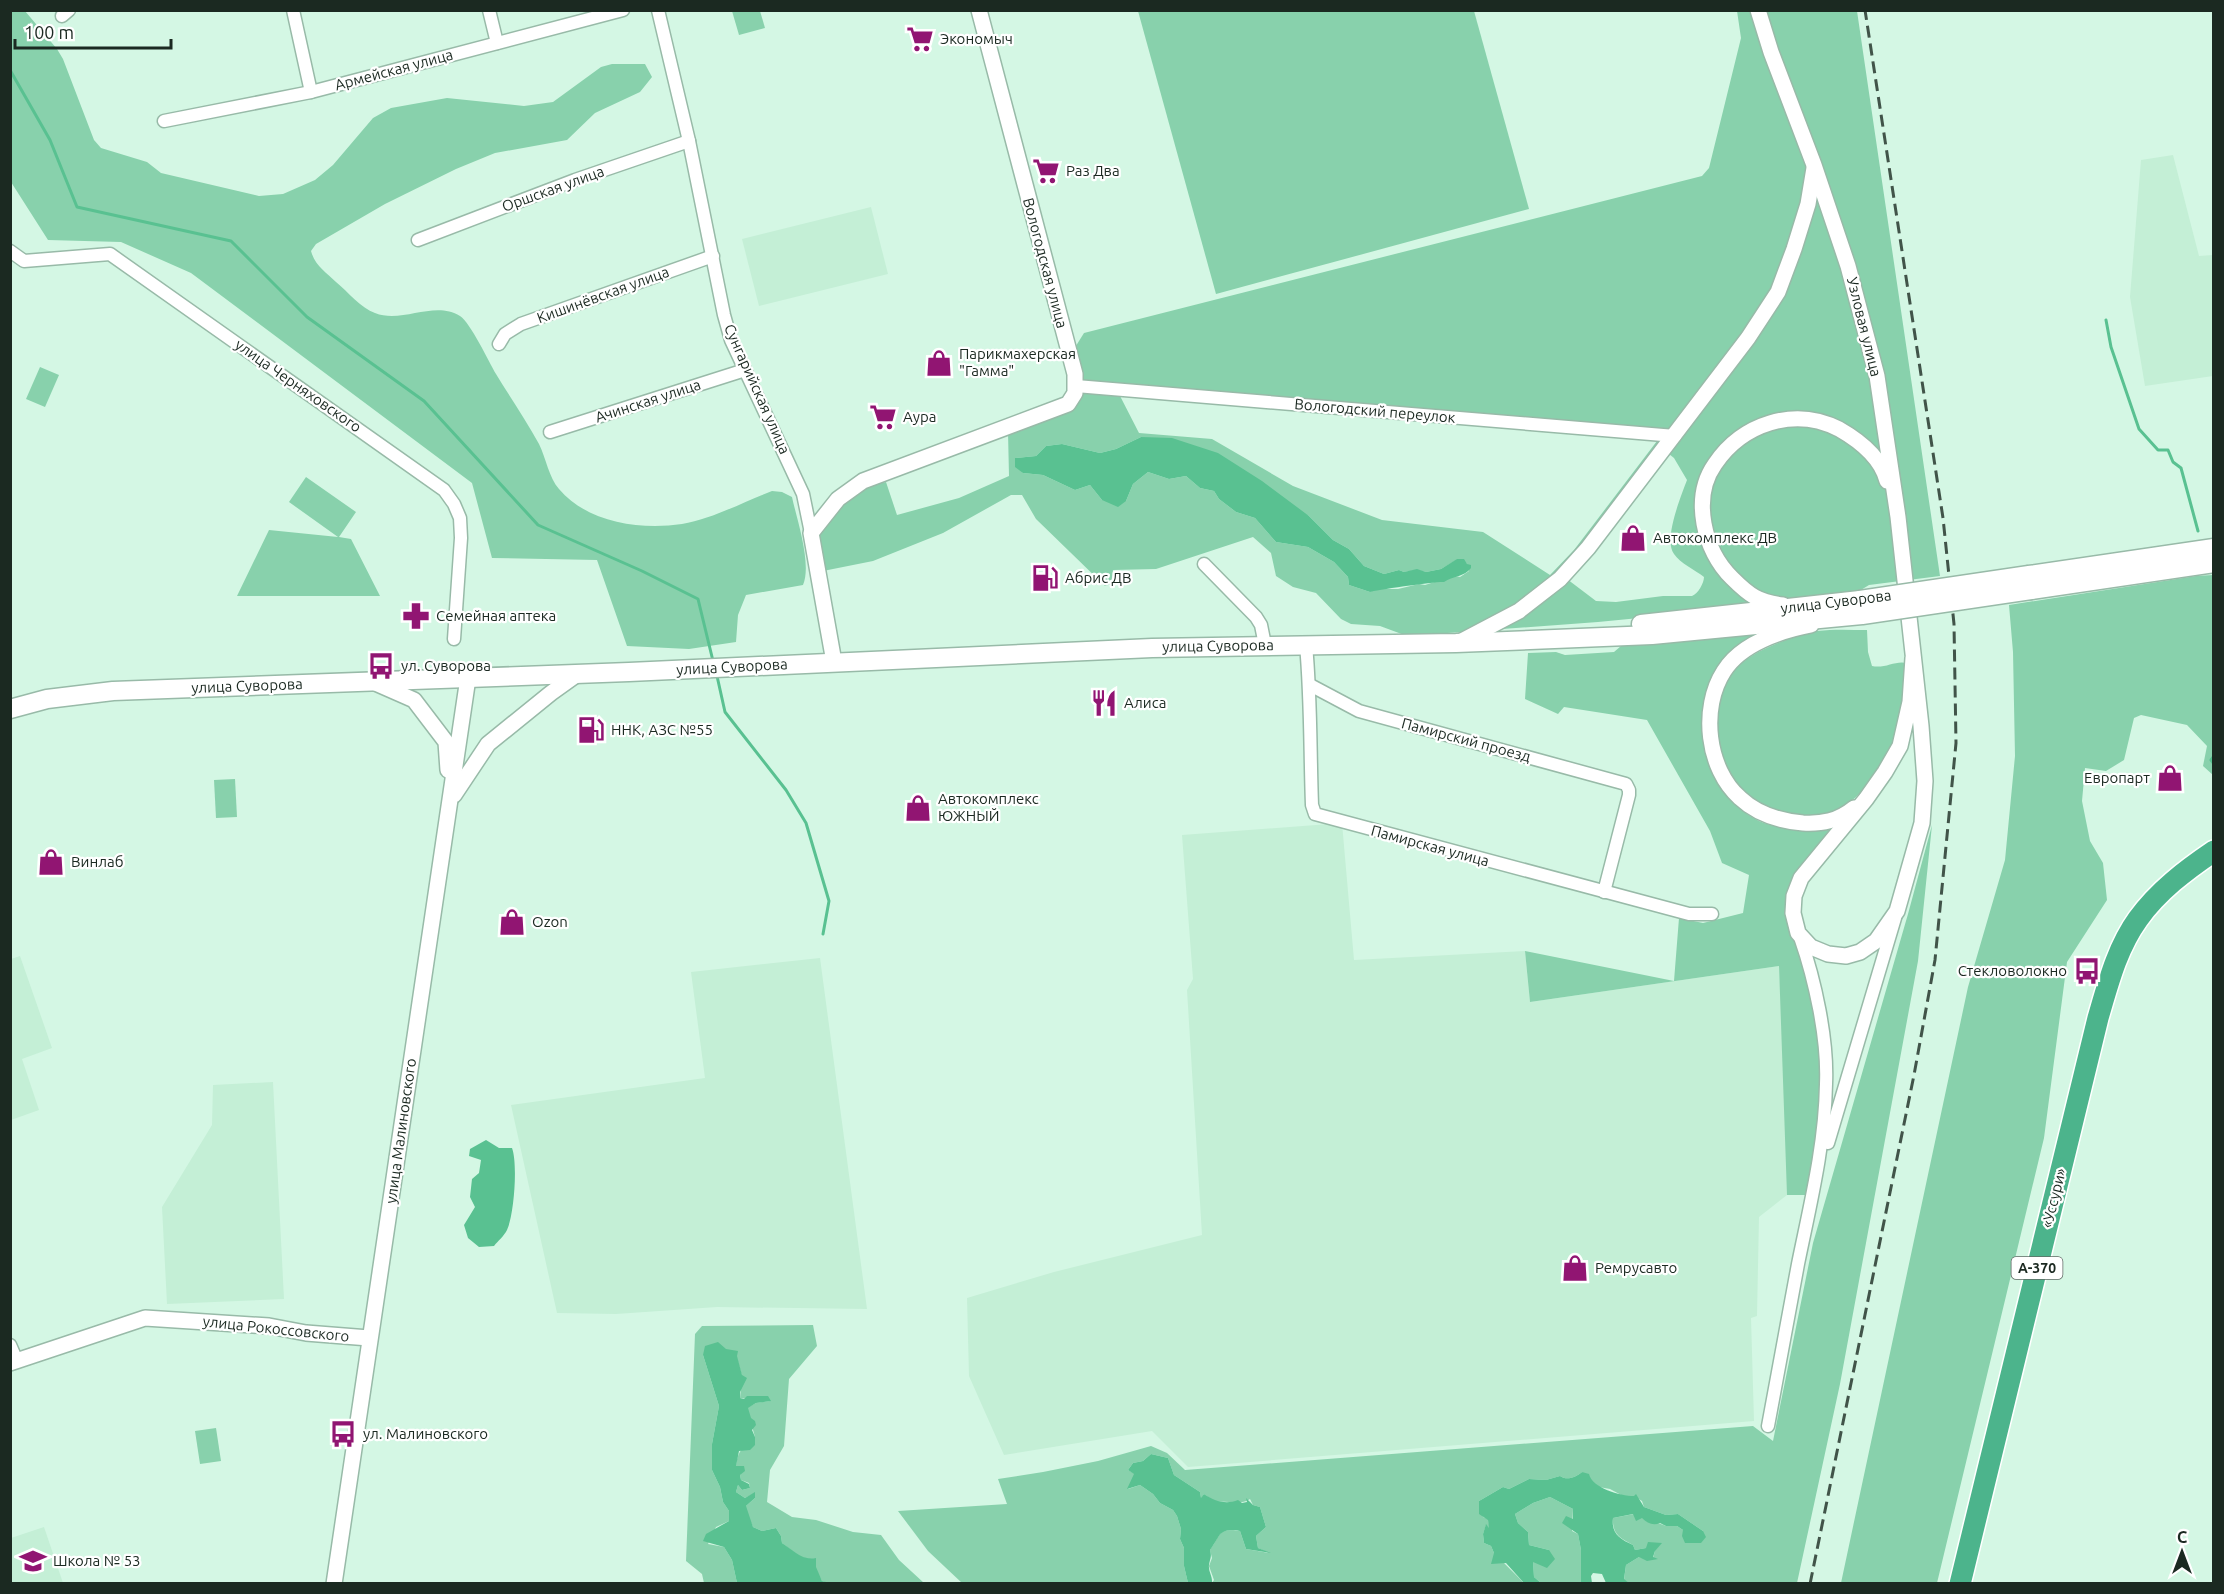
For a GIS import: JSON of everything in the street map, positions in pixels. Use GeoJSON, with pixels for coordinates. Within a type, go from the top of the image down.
{"type":"FeatureCollection","features":[{"type":"Feature","properties":{"kind":"highway","name":"«Уссури»"},"geometry":{"type":"LineString","coordinates":[[1960,1584],[2098,1018],[2119,954],[2136,920],[2146,908],[2170,883],[2214,851]]}},
{"type":"Feature","properties":{"kind":"highway","name":"«Уссури»"},"geometry":{"type":"LineString","coordinates":[[2119,954],[2131,936],[2157,909],[2214,867]]}},
{"type":"Feature","properties":{"kind":"main road","name":"улица Суворова"},"geometry":{"type":"LineString","coordinates":[[2030,583],[2214,548]]}},
{"type":"Feature","properties":{"kind":"main road","name":"улица Суворова"},"geometry":{"type":"LineString","coordinates":[[10,709],[47,699],[113,691],[1152,648],[1456,643],[1652,635],[1803,622],[1861,607],[2030,583],[2214,564]]}},
{"type":"Feature","properties":{"kind":"main road","name":"улица Суворова"},"geometry":{"type":"LineString","coordinates":[[1456,643],[1801,607],[1861,607]]}},
{"type":"Feature","properties":{"kind":"street"},"geometry":{"type":"LineString","coordinates":[[294,10],[311,92]]}},
{"type":"Feature","properties":{"kind":"street"},"geometry":{"type":"LineString","coordinates":[[489,10],[497,43]]}},
{"type":"Feature","properties":{"kind":"street","name":"Армейская улица"},"geometry":{"type":"LineString","coordinates":[[164,121],[311,92],[622,10]]}},
{"type":"Feature","properties":{"kind":"street","name":"Сунгарийская улица"},"geometry":{"type":"LineString","coordinates":[[658,10],[689,141],[724,315],[731,340],[803,494],[834,662]]}},
{"type":"Feature","properties":{"kind":"street","name":"Вологодская улица"},"geometry":{"type":"LineString","coordinates":[[979,10],[1075,374],[1076,386]]}},
{"type":"Feature","properties":{"kind":"street","name":"Узловая улица"},"geometry":{"type":"LineString","coordinates":[[1758,10],[1848,266],[1877,376],[1898,517],[1913,658]]}},
{"type":"Feature","properties":{"kind":"street","name":"Оршская улица"},"geometry":{"type":"LineString","coordinates":[[418,240],[565,184],[689,141]]}},
{"type":"Feature","properties":{"kind":"street"},"geometry":{"type":"LineString","coordinates":[[1456,643],[1519,611],[1560,579],[1588,548],[1749,338],[1778,292],[1808,204],[1814,165]]}},
{"type":"Feature","properties":{"kind":"street","name":"улица Черняховского"},"geometry":{"type":"LineString","coordinates":[[10,251],[24,261],[110,254],[444,490],[460,518],[461,538],[453,639]]}},
{"type":"Feature","properties":{"kind":"street","name":"Кишинёвская улица"},"geometry":{"type":"LineString","coordinates":[[499,344],[505,333],[521,324],[713,256]]}},
{"type":"Feature","properties":{"kind":"street","name":"Ачинская улица"},"geometry":{"type":"LineString","coordinates":[[550,432],[745,370]]}},
{"type":"Feature","properties":{"kind":"street"},"geometry":{"type":"LineString","coordinates":[[811,533],[838,499],[863,481],[1068,404],[1076,386]]}},
{"type":"Feature","properties":{"kind":"street","name":"Вологодский переулок"},"geometry":{"type":"LineString","coordinates":[[1076,386],[1674,436]]}},
{"type":"Feature","properties":{"kind":"street"},"geometry":{"type":"LineString","coordinates":[[1801,607],[1764,603],[1744,590],[1722,568],[1709,543],[1703,516],[1705,488],[1713,466],[1732,444],[1761,425],[1793,418],[1823,421],[1869,445],[1874,445],[1881,440],[1885,427]]}},
{"type":"Feature","properties":{"kind":"street"},"geometry":{"type":"LineString","coordinates":[[1856,439],[1883,466],[1898,517]]}},
{"type":"Feature","properties":{"kind":"street"},"geometry":{"type":"LineString","coordinates":[[1204,564],[1256,616],[1261,624],[1265,645]]}},
{"type":"Feature","properties":{"kind":"street"},"geometry":{"type":"LineString","coordinates":[[1861,607],[1760,641],[1737,657],[1724,670],[1713,691],[1709,714],[1710,740],[1726,782],[1739,798],[1759,812],[1788,822],[1820,824],[1844,816],[1866,799]]}},
{"type":"Feature","properties":{"kind":"street","name":"Памирская улица"},"geometry":{"type":"LineString","coordinates":[[1306,645],[1310,685],[1312,805],[1315,814],[1689,914],[1712,914]]}},
{"type":"Feature","properties":{"kind":"street"},"geometry":{"type":"LineString","coordinates":[[1768,1426],[1812,1199],[1824,1124],[1827,1083],[1825,1050],[1810,965],[1793,914],[1794,896],[1801,878],[1866,799],[1886,772],[1900,747],[1910,702],[1913,658]]}},
{"type":"Feature","properties":{"kind":"street"},"geometry":{"type":"LineString","coordinates":[[1812,1199],[1922,823],[1925,781],[1913,658]]}},
{"type":"Feature","properties":{"kind":"street"},"geometry":{"type":"LineString","coordinates":[[451,800],[488,744],[579,673]]}},
{"type":"Feature","properties":{"kind":"street","name":"улица Малиновского"},"geometry":{"type":"LineString","coordinates":[[334,1584],[468,678]]}},
{"type":"Feature","properties":{"kind":"street"},"geometry":{"type":"LineString","coordinates":[[371,681],[414,700],[446,742],[451,800]]}},
{"type":"Feature","properties":{"kind":"street","name":"Памирский проезд"},"geometry":{"type":"LineString","coordinates":[[1310,685],[1359,711],[1626,784],[1629,795],[1604,892]]}},
{"type":"Feature","properties":{"kind":"street"},"geometry":{"type":"LineString","coordinates":[[1798,933],[1811,947],[1828,954],[1846,956],[1860,952],[1876,941],[1897,911]]}},
{"type":"Feature","properties":{"kind":"street","name":"улица Рокоссовского"},"geometry":{"type":"LineString","coordinates":[[14,1362],[145,1318],[269,1326],[306,1333],[369,1338]]}},
{"type":"Feature","properties":{"kind":"street"},"geometry":{"type":"LineString","coordinates":[[10,1345],[14,1362]]}},
{"type":"Feature","properties":{"kind":"shaded area"},"geometry":{"type":"Polygon","coordinates":[[[11,10],[25,11],[57,49],[94,140],[101,148],[147,162],[161,173],[259,196],[283,194],[315,180],[333,165],[373,118],[391,108],[447,98],[524,106],[553,102],[601,67],[612,64],[645,64],[652,77],[640,92],[595,113],[567,140],[495,153],[456,169],[385,204],[316,244],[311,251],[321,268],[370,311],[385,316],[396,316],[440,310],[460,316],[474,334],[539,444],[550,474],[559,489],[585,510],[616,522],[666,526],[705,518],[772,491],[782,492],[792,497],[805,554],[803,585],[746,595],[738,615],[736,642],[689,649],[627,646],[597,560],[492,558],[472,483],[191,273],[121,242],[48,240],[11,182],[11,10]]]}},
{"type":"Feature","properties":{"kind":"shaded area"},"geometry":{"type":"Polygon","coordinates":[[[732,11],[760,11],[765,28],[739,35],[732,11]]]}},
{"type":"Feature","properties":{"kind":"shaded area"},"geometry":{"type":"Polygon","coordinates":[[[1138,11],[1474,11],[1529,209],[1216,294],[1138,11]]]}},
{"type":"Feature","properties":{"kind":"shaded area"},"geometry":{"type":"Polygon","coordinates":[[[1737,11],[1857,11],[1940,576],[1869,585],[1856,593],[1804,601],[1776,598],[1744,603],[1742,608],[1598,622],[1407,636],[1380,626],[1351,624],[1341,619],[1316,593],[1293,587],[1276,576],[1271,553],[1253,537],[1156,569],[1113,570],[1111,584],[1105,586],[1036,519],[1022,495],[1011,495],[943,533],[873,561],[823,571],[817,536],[839,508],[863,489],[886,482],[897,515],[959,498],[1009,476],[1008,432],[1070,409],[1074,349],[1084,333],[1702,176],[1709,168],[1741,38],[1737,11]],[[1119,394],[1139,433],[1212,439],[1293,486],[1382,520],[1483,532],[1550,575],[1574,550],[1657,441],[1656,441],[1119,394]],[[1141,437],[1116,449],[1100,453],[1062,444],[1046,446],[1036,456],[1015,458],[1023,473],[1043,475],[1075,490],[1090,485],[1102,500],[1126,501],[1133,484],[1148,472],[1169,479],[1186,476],[1200,488],[1214,491],[1219,499],[1236,512],[1255,518],[1276,542],[1308,547],[1334,562],[1348,577],[1349,585],[1370,592],[1376,589],[1425,585],[1453,576],[1460,577],[1469,571],[1467,564],[1458,559],[1441,569],[1426,572],[1399,570],[1384,574],[1364,566],[1349,549],[1333,540],[1309,516],[1141,437]],[[1664,450],[1563,576],[1596,601],[1616,602],[1663,596],[1692,596],[1696,593],[1704,577],[1680,560],[1671,547],[1674,518],[1687,480],[1674,458],[1664,450]]]}},
{"type":"Feature","properties":{"kind":"shaded area"},"geometry":{"type":"Polygon","coordinates":[[[2173,155],[2199,256],[2213,255],[2213,376],[2145,386],[2130,297],[2141,160],[2173,155]]]}},
{"type":"Feature","properties":{"kind":"shaded area"},"geometry":{"type":"Polygon","coordinates":[[[871,207],[888,274],[759,306],[742,239],[871,207]]]}},
{"type":"Feature","properties":{"kind":"shaded area"},"geometry":{"type":"Polygon","coordinates":[[[40,367],[59,375],[45,407],[26,399],[40,367]]]}},
{"type":"Feature","properties":{"kind":"shaded area"},"geometry":{"type":"Polygon","coordinates":[[[1141,437],[1172,438],[1218,453],[1262,481],[1309,516],[1333,540],[1349,549],[1364,566],[1384,574],[1399,570],[1404,572],[1417,569],[1426,572],[1441,569],[1457,559],[1464,559],[1467,564],[1471,565],[1471,568],[1444,582],[1370,592],[1349,585],[1348,577],[1334,562],[1308,547],[1276,542],[1255,518],[1236,512],[1219,499],[1214,491],[1200,488],[1186,476],[1169,479],[1148,472],[1133,484],[1126,501],[1118,507],[1102,500],[1090,485],[1075,490],[1043,475],[1023,473],[1015,467],[1015,458],[1036,456],[1046,446],[1062,444],[1100,453],[1116,449],[1141,437]]]}},
{"type":"Feature","properties":{"kind":"shaded area"},"geometry":{"type":"Polygon","coordinates":[[[306,477],[356,512],[339,537],[351,539],[380,596],[237,596],[269,530],[338,537],[289,502],[306,477]]]}},
{"type":"Feature","properties":{"kind":"shaded area"},"geometry":{"type":"Polygon","coordinates":[[[2213,575],[2213,775],[2203,766],[2207,746],[2187,725],[2141,715],[2134,718],[2124,760],[2106,771],[2085,768],[2082,801],[2090,841],[2103,863],[2107,900],[2067,962],[2044,1138],[1937,1583],[1841,1583],[1968,987],[2005,860],[2015,756],[2013,652],[2009,605],[2213,575]]]}},
{"type":"Feature","properties":{"kind":"shaded area"},"geometry":{"type":"Polygon","coordinates":[[[1867,630],[1868,652],[1872,666],[1907,663],[1905,711],[1887,755],[1875,774],[1862,791],[1846,805],[1829,814],[1809,818],[1787,815],[1756,802],[1734,780],[1724,762],[1718,742],[1717,707],[1726,682],[1733,672],[1752,655],[1788,639],[1817,631],[1867,630]]]}},
{"type":"Feature","properties":{"kind":"shaded area"},"geometry":{"type":"Polygon","coordinates":[[[1748,634],[1752,638],[1728,656],[1714,673],[1706,690],[1704,701],[1706,730],[1722,784],[1738,807],[1759,821],[1786,827],[1832,826],[1834,831],[1804,868],[1798,942],[1821,1039],[1822,1105],[1807,1195],[1787,1195],[1779,966],[1530,1002],[1525,951],[1674,981],[1679,918],[1703,923],[1743,913],[1749,875],[1722,863],[1710,831],[1647,720],[1564,707],[1558,714],[1525,699],[1528,653],[1556,652],[1565,655],[1614,652],[1621,646],[1748,634]]]}},
{"type":"Feature","properties":{"kind":"shaded area"},"geometry":{"type":"Polygon","coordinates":[[[235,779],[237,817],[216,818],[214,780],[235,779]]]}},
{"type":"Feature","properties":{"kind":"shaded area"},"geometry":{"type":"Polygon","coordinates":[[[1342,823],[1354,960],[1525,951],[1530,1002],[1779,966],[1788,1131],[1787,1195],[1759,1217],[1757,1316],[1751,1318],[1754,1421],[1188,1467],[1152,1431],[1004,1455],[969,1376],[967,1298],[1054,1272],[1202,1235],[1187,990],[1193,979],[1182,835],[1342,823]]]}},
{"type":"Feature","properties":{"kind":"shaded area"},"geometry":{"type":"Polygon","coordinates":[[[1932,825],[1918,961],[1840,1384],[1797,1583],[1629,1583],[1624,1580],[1626,1565],[1639,1557],[1653,1558],[1655,1551],[1646,1548],[1635,1550],[1633,1545],[1615,1532],[1613,1518],[1634,1514],[1666,1526],[1703,1531],[1678,1514],[1666,1515],[1644,1507],[1642,1501],[1634,1496],[1623,1496],[1610,1489],[1599,1487],[1582,1472],[1568,1478],[1560,1476],[1546,1480],[1529,1479],[1509,1489],[1503,1487],[1479,1501],[1483,1517],[1488,1519],[1490,1530],[1486,1525],[1483,1534],[1484,1543],[1491,1546],[1494,1553],[1524,1583],[1212,1583],[1214,1580],[1209,1566],[1212,1558],[1210,1550],[1223,1532],[1240,1531],[1246,1549],[1269,1553],[1258,1548],[1256,1536],[1266,1527],[1260,1507],[1253,1505],[1250,1499],[1242,1502],[1215,1502],[1204,1494],[1201,1499],[1200,1492],[1174,1475],[1168,1458],[1151,1454],[1143,1461],[1133,1463],[1128,1470],[1135,1474],[1128,1489],[1140,1485],[1153,1494],[1160,1503],[1173,1510],[1177,1516],[1181,1529],[1180,1539],[1184,1548],[1184,1566],[1188,1583],[962,1583],[928,1551],[898,1511],[1007,1504],[998,1479],[1098,1461],[1151,1446],[1167,1453],[1185,1470],[1753,1426],[1773,1441],[1813,1243],[1932,825]]]}},
{"type":"Feature","properties":{"kind":"shaded area"},"geometry":{"type":"Polygon","coordinates":[[[20,956],[52,1048],[22,1059],[39,1110],[11,1120],[11,959],[20,956]]]}},
{"type":"Feature","properties":{"kind":"shaded area"},"geometry":{"type":"Polygon","coordinates":[[[820,958],[867,1309],[717,1307],[616,1314],[557,1313],[511,1105],[705,1078],[691,972],[820,958]]]}},
{"type":"Feature","properties":{"kind":"shaded area"},"geometry":{"type":"Polygon","coordinates":[[[273,1082],[284,1299],[167,1304],[162,1207],[212,1125],[213,1085],[273,1082]]]}},
{"type":"Feature","properties":{"kind":"shaded area"},"geometry":{"type":"Polygon","coordinates":[[[486,1140],[499,1148],[512,1148],[515,1165],[514,1189],[512,1213],[506,1232],[494,1246],[479,1247],[468,1238],[464,1225],[475,1207],[470,1197],[472,1179],[479,1173],[481,1160],[469,1156],[470,1149],[486,1140]]]}},
{"type":"Feature","properties":{"kind":"shaded area"},"geometry":{"type":"Polygon","coordinates":[[[813,1325],[817,1346],[789,1379],[784,1446],[770,1470],[767,1502],[792,1517],[816,1520],[853,1532],[881,1535],[899,1560],[924,1583],[830,1584],[822,1581],[810,1559],[800,1557],[782,1543],[776,1528],[762,1531],[753,1527],[746,1512],[746,1506],[755,1498],[755,1493],[745,1498],[736,1492],[738,1485],[742,1490],[750,1488],[749,1483],[741,1480],[740,1475],[744,1466],[736,1467],[742,1449],[755,1437],[747,1408],[756,1403],[770,1401],[740,1398],[742,1376],[736,1355],[703,1355],[719,1406],[712,1444],[712,1470],[720,1487],[723,1502],[729,1511],[729,1521],[716,1527],[708,1544],[724,1547],[732,1560],[737,1583],[704,1583],[702,1574],[686,1561],[695,1334],[702,1326],[813,1325]]]}},
{"type":"Feature","properties":{"kind":"shaded area"},"geometry":{"type":"Polygon","coordinates":[[[718,1342],[726,1349],[738,1351],[737,1356],[742,1375],[747,1378],[740,1392],[740,1398],[768,1396],[771,1401],[756,1403],[748,1408],[756,1425],[752,1430],[755,1445],[750,1450],[739,1451],[736,1466],[744,1466],[745,1471],[740,1475],[741,1480],[749,1484],[750,1488],[742,1490],[738,1485],[736,1492],[745,1498],[755,1492],[755,1498],[746,1506],[753,1527],[762,1531],[776,1528],[782,1543],[794,1552],[806,1558],[816,1558],[816,1567],[822,1581],[830,1583],[737,1583],[732,1560],[724,1547],[703,1541],[706,1534],[729,1521],[729,1511],[723,1502],[720,1487],[712,1470],[712,1444],[719,1406],[703,1355],[705,1346],[718,1342]]]}},
{"type":"Feature","properties":{"kind":"shaded area"},"geometry":{"type":"Polygon","coordinates":[[[216,1428],[221,1461],[200,1464],[195,1431],[216,1428]]]}},
{"type":"Feature","properties":{"kind":"shaded area"},"geometry":{"type":"Polygon","coordinates":[[[1151,1454],[1168,1458],[1174,1475],[1200,1492],[1201,1498],[1204,1494],[1220,1502],[1238,1500],[1242,1503],[1247,1502],[1246,1498],[1253,1505],[1260,1507],[1266,1527],[1256,1536],[1258,1548],[1271,1553],[1246,1549],[1240,1531],[1223,1532],[1210,1550],[1209,1567],[1212,1583],[1188,1583],[1184,1566],[1184,1548],[1180,1539],[1181,1529],[1177,1516],[1173,1510],[1160,1503],[1153,1494],[1140,1485],[1127,1489],[1134,1474],[1128,1470],[1133,1463],[1143,1461],[1151,1454]]]}},
{"type":"Feature","properties":{"kind":"shaded area"},"geometry":{"type":"Polygon","coordinates":[[[1582,1472],[1589,1474],[1595,1483],[1614,1493],[1628,1496],[1636,1494],[1644,1507],[1666,1515],[1678,1514],[1703,1531],[1706,1537],[1701,1543],[1685,1543],[1682,1536],[1683,1530],[1677,1526],[1648,1523],[1642,1518],[1636,1521],[1633,1514],[1613,1518],[1615,1532],[1620,1538],[1633,1545],[1635,1550],[1646,1548],[1648,1542],[1662,1543],[1653,1557],[1658,1559],[1647,1561],[1639,1557],[1626,1565],[1624,1579],[1629,1583],[1606,1583],[1602,1574],[1593,1573],[1592,1583],[1581,1583],[1581,1550],[1578,1534],[1562,1523],[1566,1516],[1573,1519],[1573,1509],[1550,1497],[1533,1503],[1515,1514],[1518,1523],[1528,1532],[1529,1545],[1549,1550],[1555,1559],[1547,1568],[1533,1562],[1534,1577],[1541,1583],[1524,1583],[1506,1563],[1491,1564],[1494,1553],[1491,1546],[1484,1543],[1483,1534],[1486,1524],[1489,1528],[1488,1520],[1479,1514],[1479,1501],[1503,1487],[1509,1489],[1529,1479],[1546,1480],[1560,1476],[1568,1478],[1582,1472]]]}},
{"type":"Feature","properties":{"kind":"shaded area"},"geometry":{"type":"Polygon","coordinates":[[[1550,1497],[1573,1509],[1572,1531],[1578,1534],[1581,1550],[1581,1583],[1541,1583],[1534,1577],[1533,1562],[1549,1550],[1529,1545],[1528,1532],[1518,1523],[1515,1514],[1533,1503],[1550,1497]]]}},
{"type":"Feature","properties":{"kind":"shaded area","name":"Школа № 53"},"geometry":{"type":"Polygon","coordinates":[[[44,1527],[63,1583],[11,1583],[11,1538],[44,1527]]]}},
{"type":"Feature","properties":{"kind":"waterway"},"geometry":{"type":"LineString","coordinates":[[10,70],[50,140],[77,207],[231,241],[307,317],[424,401],[538,525],[642,571],[698,599],[713,661]]}},
{"type":"Feature","properties":{"kind":"waterway"},"geometry":{"type":"LineString","coordinates":[[2106,320],[2111,347],[2139,429],[2158,450],[2168,450],[2173,462],[2181,468],[2198,531]]}},
{"type":"Feature","properties":{"kind":"waterway"},"geometry":{"type":"LineString","coordinates":[[717,676],[725,712],[786,790],[806,823],[829,901],[823,934]]}},
{"type":"Feature","properties":{"kind":"waterway"},"geometry":{"type":"LineString","coordinates":[[2214,756],[2211,760],[2214,764]]}},
{"type":"Feature","properties":{"kind":"railway"},"geometry":{"type":"LineString","coordinates":[[1810,1584],[1914,1075],[1935,960],[1956,743],[1954,624],[1943,518],[1865,10]]}},
{"type":"Feature","properties":{"kind":"place","name":"Экономыч"},"geometry":{"type":"Point","coordinates":[920,39]}},
{"type":"Feature","properties":{"kind":"place","name":"Раз Два"},"geometry":{"type":"Point","coordinates":[1046,171]}},
{"type":"Feature","properties":{"kind":"place","name":"Парикмахерская \"Гамма\""},"geometry":{"type":"Point","coordinates":[939,363]}},
{"type":"Feature","properties":{"kind":"place","name":"Аура"},"geometry":{"type":"Point","coordinates":[883,417]}},
{"type":"Feature","properties":{"kind":"place","name":"Автокомплекс ДВ"},"geometry":{"type":"Point","coordinates":[1633,538]}},
{"type":"Feature","properties":{"kind":"place","name":"Абрис ДВ"},"geometry":{"type":"Point","coordinates":[1045,578]}},
{"type":"Feature","properties":{"kind":"place","name":"Семейная аптека"},"geometry":{"type":"Point","coordinates":[416,616]}},
{"type":"Feature","properties":{"kind":"place","name":"ул. Суворова"},"geometry":{"type":"Point","coordinates":[381,666]}},
{"type":"Feature","properties":{"kind":"place","name":"Алиса"},"geometry":{"type":"Point","coordinates":[1104,703]}},
{"type":"Feature","properties":{"kind":"place","name":"ННК, АЗС №55"},"geometry":{"type":"Point","coordinates":[591,730]}},
{"type":"Feature","properties":{"kind":"place","name":"Европарт"},"geometry":{"type":"Point","coordinates":[2170,778]}},
{"type":"Feature","properties":{"kind":"place","name":"Автокомплекс ЮЖНЫЙ"},"geometry":{"type":"Point","coordinates":[918,808]}},
{"type":"Feature","properties":{"kind":"place","name":"Винлаб"},"geometry":{"type":"Point","coordinates":[51,862]}},
{"type":"Feature","properties":{"kind":"place","name":"Ozon"},"geometry":{"type":"Point","coordinates":[512,922]}},
{"type":"Feature","properties":{"kind":"place","name":"Стекловолокно"},"geometry":{"type":"Point","coordinates":[2087,971]}},
{"type":"Feature","properties":{"kind":"place","name":"Ремрусавто"},"geometry":{"type":"Point","coordinates":[1575,1268]}},
{"type":"Feature","properties":{"kind":"place","name":"ул. Малиновского"},"geometry":{"type":"Point","coordinates":[343,1434]}},
{"type":"Feature","properties":{"kind":"place","name":"Школа № 53"},"geometry":{"type":"Point","coordinates":[33,1561]}}]}
